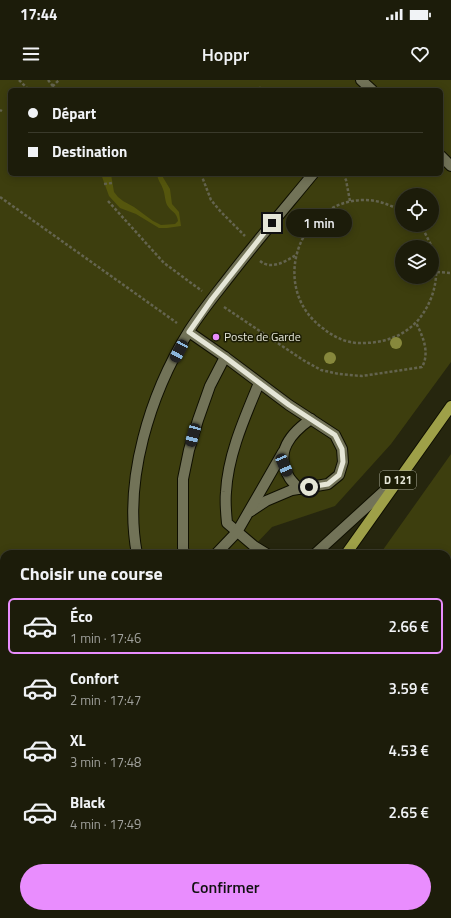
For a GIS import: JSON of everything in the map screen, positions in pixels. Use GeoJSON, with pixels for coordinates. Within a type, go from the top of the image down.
{"type":"FeatureCollection","features":[{"type":"Feature","properties":{"kind":"main road","name":"D 121"},"geometry":{"type":"LineString","coordinates":[[349,550],[451,406]]}},
{"type":"Feature","properties":{"kind":"lane"},"geometry":{"type":"LineString","coordinates":[[361,80],[370,88]]}},
{"type":"Feature","properties":{"kind":"lane"},"geometry":{"type":"LineString","coordinates":[[443,158],[451,166]]}},
{"type":"Feature","properties":{"kind":"lane"},"geometry":{"type":"LineString","coordinates":[[136,550],[134,507],[136,472],[142,442],[153,408],[168,372],[189,332],[212,299],[311,176]]}},
{"type":"Feature","properties":{"kind":"lane"},"geometry":{"type":"LineString","coordinates":[[189,332],[335,435],[342,449],[343,462],[339,475],[328,484],[292,490],[266,501],[251,511]]}},
{"type":"Feature","properties":{"kind":"lane"},"geometry":{"type":"LineString","coordinates":[[183,550],[183,479],[198,420],[210,386],[225,357]]}},
{"type":"Feature","properties":{"kind":"lane"},"geometry":{"type":"LineString","coordinates":[[260,382],[237,440],[230,466],[226,492],[227,523],[262,550]]}},
{"type":"Feature","properties":{"kind":"lane"},"geometry":{"type":"LineString","coordinates":[[220,550],[238,532],[251,511],[284,452],[288,440],[298,428],[311,419]]}},
{"type":"Feature","properties":{"kind":"lane"},"geometry":{"type":"LineString","coordinates":[[284,452],[284,465],[289,477],[299,489]]}},
{"type":"Feature","properties":{"kind":"lane"},"geometry":{"type":"LineString","coordinates":[[319,550],[400,477]]}},
{"type":"Feature","properties":{"kind":"path"},"geometry":{"type":"LineString","coordinates":[[19,80],[27,88]]}},
{"type":"Feature","properties":{"kind":"path"},"geometry":{"type":"LineString","coordinates":[[48,80],[53,86],[59,80]]}},
{"type":"Feature","properties":{"kind":"path"},"geometry":{"type":"LineString","coordinates":[[203,176],[211,200],[221,212],[244,233],[257,259],[264,264],[273,265],[284,262],[296,255]]}},
{"type":"Feature","properties":{"kind":"path"},"geometry":{"type":"LineString","coordinates":[[344,176],[350,201]]}},
{"type":"Feature","properties":{"kind":"path"},"geometry":{"type":"LineString","coordinates":[[104,184],[112,183]]}},
{"type":"Feature","properties":{"kind":"path"},"geometry":{"type":"LineString","coordinates":[[0,197],[189,332]]}},
{"type":"Feature","properties":{"kind":"path"},"geometry":{"type":"LineString","coordinates":[[108,201],[164,263],[212,299],[303,360],[321,370],[339,374],[362,376],[422,367],[425,363],[426,350],[423,336],[416,322]]}},
{"type":"Feature","properties":{"kind":"path"},"geometry":{"type":"LineString","coordinates":[[395,207],[379,201],[350,201],[325,213],[315,222],[307,231],[301,242],[294,265],[294,279],[302,306],[319,326],[344,341],[360,343],[385,341],[398,336],[416,322],[426,310],[436,284]]}},
{"type":"Feature","properties":{"kind":"path"},"geometry":{"type":"LineString","coordinates":[[439,272],[451,273]]}},
{"type":"Feature","properties":{"kind":"shaded area"},"geometry":{"type":"Polygon","coordinates":[[[0,80],[451,80],[451,362],[391,444],[335,506],[272,527],[254,546],[252,550],[0,550],[0,80]]]}},
{"type":"Feature","properties":{"kind":"shaded area"},"geometry":{"type":"Polygon","coordinates":[[[102,176],[111,176],[114,192],[118,197],[153,221],[161,225],[175,224],[178,221],[177,218],[167,205],[164,191],[157,176],[162,176],[170,189],[172,204],[179,212],[181,226],[159,228],[136,214],[120,208],[109,196],[102,176]]]}},
{"type":"Feature","properties":{"kind":"shaded area"},"geometry":{"type":"Polygon","coordinates":[[[451,454],[451,550],[383,550],[451,454]]]}},
{"type":"Feature","properties":{"kind":"place","name":"Poste de Garde"},"geometry":{"type":"Point","coordinates":[216,337]}},
{"type":"Feature","properties":{"kind":"route"},"geometry":{"type":"LineString","coordinates":[[272,223],[204,309],[189,332],[289,405],[335,435],[342,449],[343,462],[339,475],[328,484],[309,487]]}}]}
